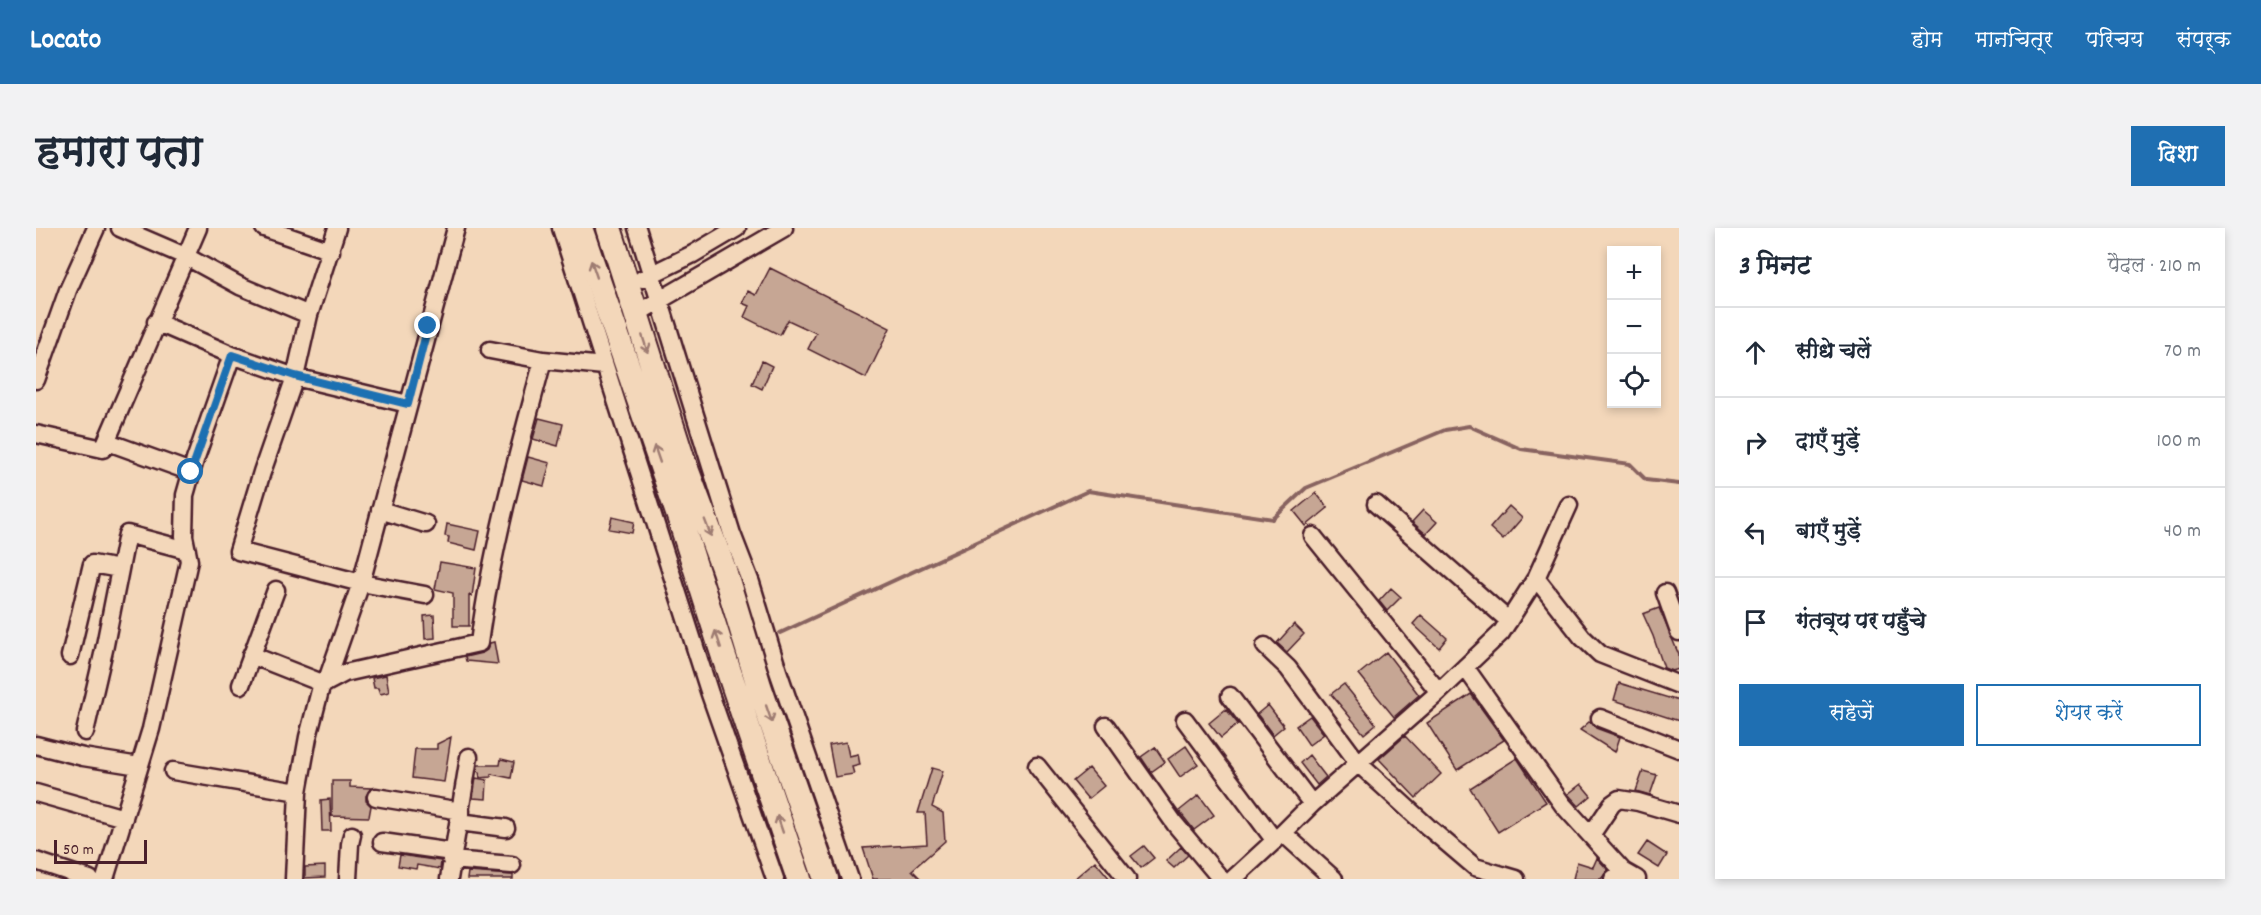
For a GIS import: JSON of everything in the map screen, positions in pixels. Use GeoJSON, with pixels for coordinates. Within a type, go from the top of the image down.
{"type":"FeatureCollection","features":[{"type":"Feature","properties":{"kind":"highway"},"geometry":{"type":"LineString","coordinates":[[580,228],[681,522],[799,879]]}},
{"type":"Feature","properties":{"kind":"highway"},"geometry":{"type":"LineString","coordinates":[[609,228],[682,458],[724,570],[763,696],[826,879]]}},
{"type":"Feature","properties":{"kind":"street"},"geometry":{"type":"LineString","coordinates":[[36,380],[68,290],[96,228]]}},
{"type":"Feature","properties":{"kind":"street"},"geometry":{"type":"LineString","coordinates":[[120,228],[185,256],[240,286],[309,315]]}},
{"type":"Feature","properties":{"kind":"street"},"geometry":{"type":"LineString","coordinates":[[36,434],[103,449],[108,442],[156,322],[198,228]]}},
{"type":"Feature","properties":{"kind":"street"},"geometry":{"type":"LineString","coordinates":[[264,228],[331,251]]}},
{"type":"Feature","properties":{"kind":"street"},"geometry":{"type":"LineString","coordinates":[[337,228],[309,315],[295,376],[238,551],[361,583],[425,595]]}},
{"type":"Feature","properties":{"kind":"street"},"geometry":{"type":"LineString","coordinates":[[294,879],[298,792],[308,737],[324,683],[361,583],[456,228]]}},
{"type":"Feature","properties":{"kind":"street"},"geometry":{"type":"LineString","coordinates":[[561,228],[604,366],[684,606],[710,694],[775,879]]}},
{"type":"Feature","properties":{"kind":"street"},"geometry":{"type":"LineString","coordinates":[[637,228],[732,534],[751,583],[778,671],[850,879]]}},
{"type":"Feature","properties":{"kind":"street"},"geometry":{"type":"LineString","coordinates":[[627,286],[693,254],[737,228]]}},
{"type":"Feature","properties":{"kind":"street"},"geometry":{"type":"LineString","coordinates":[[636,314],[784,228]]}},
{"type":"Feature","properties":{"kind":"street"},"geometry":{"type":"LineString","coordinates":[[156,322],[232,355],[295,376],[408,404]]}},
{"type":"Feature","properties":{"kind":"street"},"geometry":{"type":"LineString","coordinates":[[490,350],[543,360],[604,366]]}},
{"type":"Feature","properties":{"kind":"street"},"geometry":{"type":"LineString","coordinates":[[105,879],[151,729],[189,561],[184,536],[185,495],[232,355]]}},
{"type":"Feature","properties":{"kind":"street"},"geometry":{"type":"LineString","coordinates":[[251,655],[324,683],[345,673],[479,644],[485,599],[503,514],[543,360]]}},
{"type":"Feature","properties":{"kind":"street"},"geometry":{"type":"LineString","coordinates":[[108,442],[191,472]]}},
{"type":"Feature","properties":{"kind":"street"},"geometry":{"type":"LineString","coordinates":[[1376,504],[1509,621]]}},
{"type":"Feature","properties":{"kind":"street"},"geometry":{"type":"LineString","coordinates":[[1233,879],[1312,804],[1439,692],[1501,633],[1536,579],[1569,505]]}},
{"type":"Feature","properties":{"kind":"street"},"geometry":{"type":"LineString","coordinates":[[380,510],[426,524]]}},
{"type":"Feature","properties":{"kind":"street"},"geometry":{"type":"LineString","coordinates":[[85,732],[127,534],[187,550]]}},
{"type":"Feature","properties":{"kind":"street"},"geometry":{"type":"LineString","coordinates":[[1313,536],[1439,692]]}},
{"type":"Feature","properties":{"kind":"street"},"geometry":{"type":"LineString","coordinates":[[70,656],[92,564],[120,569]]}},
{"type":"Feature","properties":{"kind":"street"},"geometry":{"type":"LineString","coordinates":[[1536,579],[1582,637],[1600,654],[1679,685]]}},
{"type":"Feature","properties":{"kind":"street"},"geometry":{"type":"LineString","coordinates":[[241,685],[276,590]]}},
{"type":"Feature","properties":{"kind":"street"},"geometry":{"type":"LineString","coordinates":[[1665,593],[1679,633]]}},
{"type":"Feature","properties":{"kind":"street"},"geometry":{"type":"LineString","coordinates":[[1265,646],[1288,668],[1359,764],[1428,828],[1475,867],[1516,879]]}},
{"type":"Feature","properties":{"kind":"street"},"geometry":{"type":"LineString","coordinates":[[1465,667],[1563,805],[1624,876]]}},
{"type":"Feature","properties":{"kind":"street"},"geometry":{"type":"LineString","coordinates":[[1230,696],[1312,804]]}},
{"type":"Feature","properties":{"kind":"street"},"geometry":{"type":"LineString","coordinates":[[1600,718],[1679,749]]}},
{"type":"Feature","properties":{"kind":"street"},"geometry":{"type":"LineString","coordinates":[[1185,720],[1279,837],[1334,879]]}},
{"type":"Feature","properties":{"kind":"street"},"geometry":{"type":"LineString","coordinates":[[1106,726],[1175,824],[1221,879]]}},
{"type":"Feature","properties":{"kind":"street"},"geometry":{"type":"LineString","coordinates":[[36,745],[83,757],[139,766]]}},
{"type":"Feature","properties":{"kind":"street"},"geometry":{"type":"LineString","coordinates":[[449,879],[468,757]]}},
{"type":"Feature","properties":{"kind":"street"},"geometry":{"type":"LineString","coordinates":[[1037,766],[1127,879]]}},
{"type":"Feature","properties":{"kind":"street"},"geometry":{"type":"LineString","coordinates":[[173,771],[298,792]]}},
{"type":"Feature","properties":{"kind":"street"},"geometry":{"type":"LineString","coordinates":[[36,793],[124,818]]}},
{"type":"Feature","properties":{"kind":"street"},"geometry":{"type":"LineString","coordinates":[[376,797],[506,828]]}},
{"type":"Feature","properties":{"kind":"street"},"geometry":{"type":"LineString","coordinates":[[1591,835],[1612,804],[1619,799],[1679,814]]}},
{"type":"Feature","properties":{"kind":"street"},"geometry":{"type":"LineString","coordinates":[[348,879],[352,835]]}},
{"type":"Feature","properties":{"kind":"street"},"geometry":{"type":"LineString","coordinates":[[382,842],[512,865]]}},
{"type":"Feature","properties":{"kind":"street"},"geometry":{"type":"LineString","coordinates":[[36,861],[90,879]]}},
{"type":"Feature","properties":{"kind":"building"},"geometry":{"type":"Polygon","coordinates":[[[770,268],[890,328],[866,378],[808,349],[816,333],[788,320],[780,335],[744,317],[749,306],[742,303],[748,291],[756,295],[770,268]]]}},
{"type":"Feature","properties":{"kind":"building"},"geometry":{"type":"Polygon","coordinates":[[[762,361],[772,366],[762,389],[752,384],[762,361]]]}},
{"type":"Feature","properties":{"kind":"building"},"geometry":{"type":"Polygon","coordinates":[[[539,418],[563,424],[558,446],[533,439],[539,418]]]}},
{"type":"Feature","properties":{"kind":"building"},"geometry":{"type":"Polygon","coordinates":[[[528,457],[550,463],[544,486],[522,480],[528,457]]]}},
{"type":"Feature","properties":{"kind":"building"},"geometry":{"type":"Polygon","coordinates":[[[1316,493],[1328,508],[1306,526],[1294,511],[1316,493]]]}},
{"type":"Feature","properties":{"kind":"building"},"geometry":{"type":"Polygon","coordinates":[[[1509,506],[1522,518],[1503,540],[1490,528],[1509,506]]]}},
{"type":"Feature","properties":{"kind":"building"},"geometry":{"type":"Polygon","coordinates":[[[1423,510],[1437,522],[1426,534],[1412,522],[1423,510]]]}},
{"type":"Feature","properties":{"kind":"building"},"geometry":{"type":"Polygon","coordinates":[[[612,517],[634,522],[632,533],[609,529],[612,517]]]}},
{"type":"Feature","properties":{"kind":"building"},"geometry":{"type":"Polygon","coordinates":[[[447,524],[480,531],[476,550],[448,543],[449,537],[445,536],[447,524]]]}},
{"type":"Feature","properties":{"kind":"building"},"geometry":{"type":"Polygon","coordinates":[[[440,562],[476,568],[472,596],[469,595],[469,626],[453,626],[453,593],[435,589],[440,562]]]}},
{"type":"Feature","properties":{"kind":"building"},"geometry":{"type":"Polygon","coordinates":[[[1391,588],[1401,597],[1387,611],[1379,601],[1391,588]]]}},
{"type":"Feature","properties":{"kind":"building"},"geometry":{"type":"Polygon","coordinates":[[[1659,608],[1679,655],[1679,669],[1672,671],[1664,668],[1643,614],[1659,608]]]}},
{"type":"Feature","properties":{"kind":"building"},"geometry":{"type":"Polygon","coordinates":[[[434,615],[435,638],[425,639],[424,616],[434,615]]]}},
{"type":"Feature","properties":{"kind":"building"},"geometry":{"type":"Polygon","coordinates":[[[1421,615],[1447,638],[1439,648],[1413,624],[1421,615]]]}},
{"type":"Feature","properties":{"kind":"building"},"geometry":{"type":"Polygon","coordinates":[[[1294,624],[1304,634],[1287,652],[1277,643],[1294,624]]]}},
{"type":"Feature","properties":{"kind":"building"},"geometry":{"type":"Polygon","coordinates":[[[494,642],[498,664],[466,661],[465,657],[482,653],[487,650],[490,643],[494,642]]]}},
{"type":"Feature","properties":{"kind":"building"},"geometry":{"type":"Polygon","coordinates":[[[1386,652],[1419,695],[1394,717],[1359,674],[1386,652]]]}},
{"type":"Feature","properties":{"kind":"building"},"geometry":{"type":"Polygon","coordinates":[[[386,675],[389,692],[380,694],[378,688],[374,688],[372,678],[386,675]]]}},
{"type":"Feature","properties":{"kind":"building"},"geometry":{"type":"Polygon","coordinates":[[[1619,683],[1679,701],[1679,721],[1614,700],[1619,683]]]}},
{"type":"Feature","properties":{"kind":"building"},"geometry":{"type":"Polygon","coordinates":[[[1344,684],[1376,724],[1364,734],[1331,694],[1344,684]]]}},
{"type":"Feature","properties":{"kind":"building"},"geometry":{"type":"Polygon","coordinates":[[[1471,694],[1504,740],[1457,770],[1427,723],[1471,694]]]}},
{"type":"Feature","properties":{"kind":"building"},"geometry":{"type":"Polygon","coordinates":[[[1268,705],[1284,726],[1273,735],[1257,714],[1268,705]]]}},
{"type":"Feature","properties":{"kind":"building"},"geometry":{"type":"Polygon","coordinates":[[[1226,709],[1238,724],[1221,738],[1209,723],[1226,709]]]}},
{"type":"Feature","properties":{"kind":"building"},"geometry":{"type":"Polygon","coordinates":[[[1310,716],[1324,734],[1309,745],[1296,726],[1310,716]]]}},
{"type":"Feature","properties":{"kind":"building"},"geometry":{"type":"Polygon","coordinates":[[[1590,721],[1596,728],[1620,737],[1615,752],[1580,730],[1590,721]]]}},
{"type":"Feature","properties":{"kind":"building"},"geometry":{"type":"Polygon","coordinates":[[[1405,736],[1441,774],[1416,798],[1379,759],[1405,736]]]}},
{"type":"Feature","properties":{"kind":"building"},"geometry":{"type":"Polygon","coordinates":[[[451,737],[444,782],[412,778],[415,749],[437,749],[437,744],[451,737]]]}},
{"type":"Feature","properties":{"kind":"building"},"geometry":{"type":"Polygon","coordinates":[[[846,742],[849,756],[858,754],[860,765],[852,767],[854,774],[835,777],[829,745],[846,742]]]}},
{"type":"Feature","properties":{"kind":"building"},"geometry":{"type":"Polygon","coordinates":[[[1186,746],[1198,764],[1180,777],[1168,759],[1186,746]]]}},
{"type":"Feature","properties":{"kind":"building"},"geometry":{"type":"Polygon","coordinates":[[[1155,747],[1165,762],[1151,772],[1141,757],[1155,747]]]}},
{"type":"Feature","properties":{"kind":"building"},"geometry":{"type":"Polygon","coordinates":[[[1309,755],[1326,777],[1317,785],[1300,763],[1309,755]]]}},
{"type":"Feature","properties":{"kind":"building"},"geometry":{"type":"Polygon","coordinates":[[[1517,758],[1546,802],[1498,832],[1470,788],[1517,758]]]}},
{"type":"Feature","properties":{"kind":"building"},"geometry":{"type":"Polygon","coordinates":[[[501,759],[514,762],[511,778],[491,774],[491,777],[480,778],[477,771],[478,765],[500,765],[501,759]]]}},
{"type":"Feature","properties":{"kind":"building"},"geometry":{"type":"Polygon","coordinates":[[[932,768],[943,771],[932,807],[943,813],[945,841],[912,870],[921,879],[873,879],[863,848],[927,844],[925,813],[918,813],[932,768]]]}},
{"type":"Feature","properties":{"kind":"building"},"geometry":{"type":"Polygon","coordinates":[[[1089,768],[1104,786],[1088,799],[1073,781],[1089,768]]]}},
{"type":"Feature","properties":{"kind":"building"},"geometry":{"type":"Polygon","coordinates":[[[1643,771],[1657,775],[1650,795],[1636,791],[1643,771]]]}},
{"type":"Feature","properties":{"kind":"building"},"geometry":{"type":"Polygon","coordinates":[[[476,778],[487,780],[486,799],[473,798],[476,778]]]}},
{"type":"Feature","properties":{"kind":"building"},"geometry":{"type":"Polygon","coordinates":[[[332,781],[350,781],[350,787],[371,788],[366,796],[366,801],[371,806],[369,817],[332,816],[332,781]]]}},
{"type":"Feature","properties":{"kind":"building"},"geometry":{"type":"Polygon","coordinates":[[[1581,784],[1591,796],[1579,806],[1568,794],[1581,784]]]}},
{"type":"Feature","properties":{"kind":"building"},"geometry":{"type":"Polygon","coordinates":[[[1199,795],[1214,815],[1194,830],[1179,811],[1199,795]]]}},
{"type":"Feature","properties":{"kind":"building"},"geometry":{"type":"Polygon","coordinates":[[[330,799],[331,831],[322,831],[321,800],[330,799]]]}},
{"type":"Feature","properties":{"kind":"building"},"geometry":{"type":"Polygon","coordinates":[[[1647,842],[1667,855],[1659,868],[1638,855],[1647,842]]]}},
{"type":"Feature","properties":{"kind":"building"},"geometry":{"type":"Polygon","coordinates":[[[1144,846],[1154,858],[1141,868],[1131,856],[1144,846]]]}},
{"type":"Feature","properties":{"kind":"building"},"geometry":{"type":"Polygon","coordinates":[[[1181,847],[1188,855],[1174,868],[1166,861],[1181,847]]]}},
{"type":"Feature","properties":{"kind":"building"},"geometry":{"type":"Polygon","coordinates":[[[400,855],[441,861],[440,869],[417,865],[416,869],[398,866],[400,855]]]}},
{"type":"Feature","properties":{"kind":"building"},"geometry":{"type":"Polygon","coordinates":[[[1597,858],[1608,870],[1601,879],[1573,879],[1577,862],[1593,867],[1597,858]]]}},
{"type":"Feature","properties":{"kind":"building"},"geometry":{"type":"Polygon","coordinates":[[[1095,861],[1110,879],[1074,879],[1095,861]]]}},
{"type":"Feature","properties":{"kind":"building"},"geometry":{"type":"Polygon","coordinates":[[[325,866],[325,877],[305,878],[305,867],[325,866]]]}},
{"type":"Feature","properties":{"kind":"building"},"geometry":{"type":"Polygon","coordinates":[[[468,872],[513,875],[513,879],[467,879],[468,872]]]}},
{"type":"Feature","properties":{"kind":"waterway"},"geometry":{"type":"LineString","coordinates":[[780,633],[1088,491],[1273,519],[1306,488],[1445,430],[1469,426],[1521,449],[1630,464],[1646,480],[1679,484]]}},
{"type":"Feature","properties":{"kind":"route"},"geometry":{"type":"LineString","coordinates":[[191,472],[232,355],[295,376],[408,404],[428,326]]}}]}
